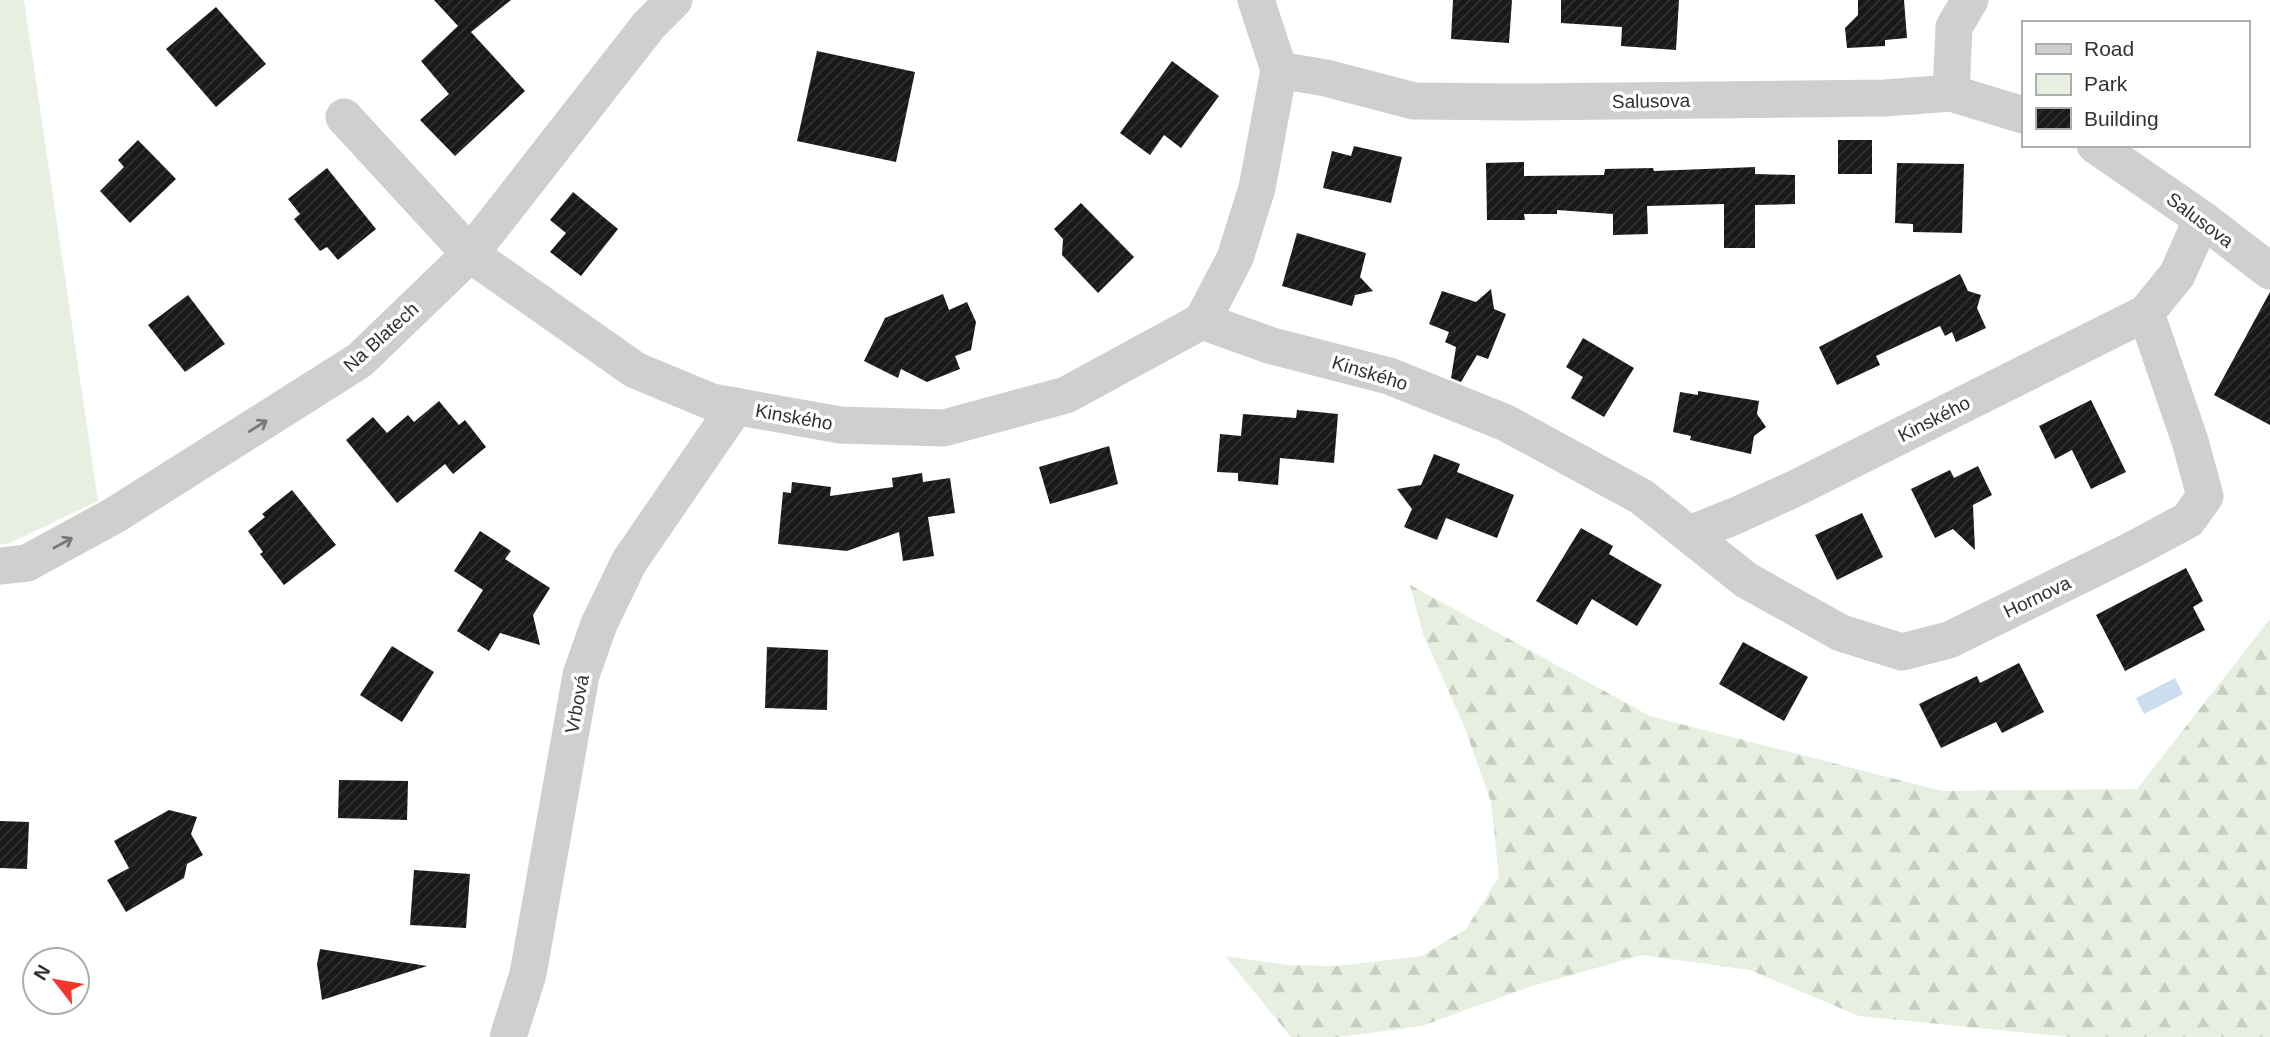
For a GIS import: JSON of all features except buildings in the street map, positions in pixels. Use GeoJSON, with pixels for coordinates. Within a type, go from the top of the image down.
{"type":"FeatureCollection","features":[{"type":"Feature","properties":{"kind":"street","name":"Na Blatech"},"geometry":{"type":"LineString","coordinates":[[0,566],[27,563],[115,515],[360,360],[470,254],[649,25],[674,0]]}},
{"type":"Feature","properties":{"kind":"street"},"geometry":{"type":"LineString","coordinates":[[1202,321],[1235,258],[1257,188],[1279,70],[1256,0]]}},
{"type":"Feature","properties":{"kind":"street"},"geometry":{"type":"LineString","coordinates":[[1951,93],[1954,27],[1970,0]]}},
{"type":"Feature","properties":{"kind":"street","name":"Salusova"},"geometry":{"type":"LineString","coordinates":[[1279,70],[1326,78],[1414,101],[1885,98],[1951,93],[2022,115]]}},
{"type":"Feature","properties":{"kind":"street","name":"Kinského"},"geometry":{"type":"LineString","coordinates":[[344,117],[470,254],[635,370],[712,402],[840,425],[944,428],[1066,395],[1202,321],[1272,346],[1389,376],[1506,422],[1642,497],[1690,534],[1796,488],[2147,313],[2177,275],[2202,219]]}},
{"type":"Feature","properties":{"kind":"street","name":"Salusova"},"geometry":{"type":"LineString","coordinates":[[2098,147],[2202,219],[2270,271]]}},
{"type":"Feature","properties":{"kind":"street","name":"Hornova"},"geometry":{"type":"LineString","coordinates":[[1690,534],[1746,580],[1841,633],[1902,652],[1949,640],[2188,520],[2205,496],[2190,441],[2147,313]]}},
{"type":"Feature","properties":{"kind":"street","name":"Vrbová"},"geometry":{"type":"LineString","coordinates":[[508,1037],[528,974],[581,675],[599,624],[629,562],[736,406]]}},
{"type":"Feature","properties":{"kind":"green space"},"geometry":{"type":"Polygon","coordinates":[[[0,0],[24,0],[98,501],[8,544],[0,544],[0,0]]]}},
{"type":"Feature","properties":{"kind":"green space"},"geometry":{"type":"Polygon","coordinates":[[[1410,585],[1650,716],[1942,791],[2137,789],[2270,619],[2270,1037],[2070,1037],[1859,1016],[1750,970],[1642,955],[1529,987],[1422,1026],[1338,1037],[1291,1037],[1225,956],[1287,965],[1337,966],[1422,956],[1466,929],[1499,877],[1491,802],[1464,726],[1423,634],[1410,585]]]}},
{"type":"Feature","properties":{"kind":"water"},"geometry":{"type":"Polygon","coordinates":[[[2175,678],[2183,694],[2144,714],[2136,698],[2175,678]]]}}]}
